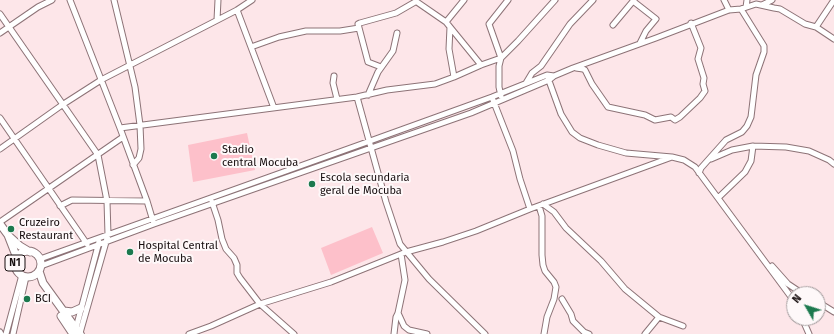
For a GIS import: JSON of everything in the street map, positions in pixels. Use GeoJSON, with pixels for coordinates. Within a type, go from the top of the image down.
{"type":"FeatureCollection","features":[{"type":"Feature","properties":{"kind":"highway","name":"N1"},"geometry":{"type":"LineString","coordinates":[[0,223],[8,236],[17,258]]}},
{"type":"Feature","properties":{"kind":"highway","name":"N1"},"geometry":{"type":"LineString","coordinates":[[8,236],[20,246],[36,254],[40,265],[43,282],[64,311],[77,333]]}},
{"type":"Feature","properties":{"kind":"highway","name":"N1"},"geometry":{"type":"LineString","coordinates":[[30,252],[25,252],[17,258],[15,263],[16,268],[41,285],[77,333]]}},
{"type":"Feature","properties":{"kind":"highway","name":"N1"},"geometry":{"type":"LineString","coordinates":[[27,276],[40,265]]}},
{"type":"Feature","properties":{"kind":"highway"},"geometry":{"type":"LineString","coordinates":[[64,311],[72,312],[81,308]]}},
{"type":"Feature","properties":{"kind":"street"},"geometry":{"type":"LineString","coordinates":[[0,33],[38,7],[52,0]]}},
{"type":"Feature","properties":{"kind":"street"},"geometry":{"type":"LineString","coordinates":[[70,0],[120,128],[147,200],[153,221]]}},
{"type":"Feature","properties":{"kind":"street"},"geometry":{"type":"LineString","coordinates":[[114,0],[129,66],[136,87],[141,149],[138,158],[133,165]]}},
{"type":"Feature","properties":{"kind":"street"},"geometry":{"type":"LineString","coordinates":[[218,0],[218,20]]}},
{"type":"Feature","properties":{"kind":"street"},"geometry":{"type":"LineString","coordinates":[[0,149],[100,80],[237,10],[252,0]]}},
{"type":"Feature","properties":{"kind":"street"},"geometry":{"type":"LineString","coordinates":[[454,78],[449,49],[448,24],[464,0]]}},
{"type":"Feature","properties":{"kind":"street"},"geometry":{"type":"LineString","coordinates":[[502,99],[499,87],[499,66],[501,58],[489,24],[508,0]]}},
{"type":"Feature","properties":{"kind":"street"},"geometry":{"type":"LineString","coordinates":[[120,128],[357,97],[387,90],[435,84],[454,78],[481,65],[501,58],[555,0]]}},
{"type":"Feature","properties":{"kind":"street"},"geometry":{"type":"LineString","coordinates":[[525,84],[532,73],[541,66],[570,24],[593,0]]}},
{"type":"Feature","properties":{"kind":"street"},"geometry":{"type":"LineString","coordinates":[[613,25],[634,0],[656,19],[646,31],[640,43]]}},
{"type":"Feature","properties":{"kind":"street"},"geometry":{"type":"LineString","coordinates":[[724,0],[729,10]]}},
{"type":"Feature","properties":{"kind":"street"},"geometry":{"type":"LineString","coordinates":[[699,172],[726,140],[742,132],[747,126],[751,117],[756,75],[764,52],[764,46],[744,8],[747,0]]}},
{"type":"Feature","properties":{"kind":"street"},"geometry":{"type":"LineString","coordinates":[[762,5],[772,0]]}},
{"type":"Feature","properties":{"kind":"street"},"geometry":{"type":"LineString","coordinates":[[816,28],[834,0]]}},
{"type":"Feature","properties":{"kind":"street"},"geometry":{"type":"LineString","coordinates":[[381,67],[368,62],[358,24],[363,21],[396,13],[415,2],[422,2],[448,24],[481,65]]}},
{"type":"Feature","properties":{"kind":"street"},"geometry":{"type":"LineString","coordinates":[[40,265],[105,243],[210,197],[370,141],[525,84],[554,76],[729,10],[744,8],[756,4],[780,9],[834,39]]}},
{"type":"Feature","properties":{"kind":"street"},"geometry":{"type":"LineString","coordinates":[[237,10],[274,108]]}},
{"type":"Feature","properties":{"kind":"street"},"geometry":{"type":"LineString","coordinates":[[0,14],[98,155],[107,201],[108,235],[77,333]]}},
{"type":"Feature","properties":{"kind":"street"},"geometry":{"type":"LineString","coordinates":[[573,68],[584,70],[608,107],[645,115],[655,120],[671,117],[675,120],[700,98],[705,90],[703,84],[704,78],[698,59],[701,48],[691,24]]}},
{"type":"Feature","properties":{"kind":"street"},"geometry":{"type":"LineString","coordinates":[[252,47],[279,37],[306,31],[340,31],[359,28]]}},
{"type":"Feature","properties":{"kind":"street"},"geometry":{"type":"LineString","coordinates":[[368,95],[381,67],[393,51],[397,33]]}},
{"type":"Feature","properties":{"kind":"street"},"geometry":{"type":"LineString","coordinates":[[334,76],[332,83],[337,99]]}},
{"type":"Feature","properties":{"kind":"street"},"geometry":{"type":"LineString","coordinates":[[40,265],[86,242],[212,204],[471,113],[548,78]]}},
{"type":"Feature","properties":{"kind":"street"},"geometry":{"type":"LineString","coordinates":[[548,78],[565,120],[572,132],[580,138],[626,153],[672,158],[688,162],[695,167],[786,290]]}},
{"type":"Feature","properties":{"kind":"street"},"geometry":{"type":"LineString","coordinates":[[357,97],[395,232],[404,253],[406,280],[396,317],[394,334]]}},
{"type":"Feature","properties":{"kind":"street"},"geometry":{"type":"LineString","coordinates":[[492,97],[514,151],[520,179],[530,209]]}},
{"type":"Feature","properties":{"kind":"street"},"geometry":{"type":"LineString","coordinates":[[466,106],[471,113]]}},
{"type":"Feature","properties":{"kind":"street"},"geometry":{"type":"LineString","coordinates":[[0,118],[13,139],[86,242],[88,249]]}},
{"type":"Feature","properties":{"kind":"street"},"geometry":{"type":"LineString","coordinates":[[0,223],[123,137]]}},
{"type":"Feature","properties":{"kind":"street"},"geometry":{"type":"LineString","coordinates":[[709,160],[732,150],[753,146],[786,147],[804,150],[824,157],[834,164]]}},
{"type":"Feature","properties":{"kind":"street"},"geometry":{"type":"LineString","coordinates":[[718,198],[745,172],[751,161],[753,146]]}},
{"type":"Feature","properties":{"kind":"street"},"geometry":{"type":"LineString","coordinates":[[189,334],[260,304],[331,282],[404,253],[476,231],[530,209],[672,158]]}},
{"type":"Feature","properties":{"kind":"street"},"geometry":{"type":"LineString","coordinates":[[277,174],[279,180]]}},
{"type":"Feature","properties":{"kind":"street"},"geometry":{"type":"LineString","coordinates":[[210,197],[218,220],[222,239],[226,250],[234,258],[237,265],[237,273],[260,304],[294,334]]}},
{"type":"Feature","properties":{"kind":"street"},"geometry":{"type":"LineString","coordinates":[[60,206],[72,200],[147,200]]}},
{"type":"Feature","properties":{"kind":"street"},"geometry":{"type":"LineString","coordinates":[[541,205],[554,212],[566,228],[601,261],[625,288],[659,317],[683,326]]}},
{"type":"Feature","properties":{"kind":"street"},"geometry":{"type":"LineString","coordinates":[[541,205],[543,265],[545,271],[556,287],[554,299],[547,317],[544,334]]}},
{"type":"Feature","properties":{"kind":"street"},"geometry":{"type":"LineString","coordinates":[[77,333],[81,308],[100,238]]}},
{"type":"Feature","properties":{"kind":"street"},"geometry":{"type":"LineString","coordinates":[[404,253],[485,334]]}},
{"type":"Feature","properties":{"kind":"street"},"geometry":{"type":"LineString","coordinates":[[767,264],[771,266],[791,286]]}},
{"type":"Feature","properties":{"kind":"street"},"geometry":{"type":"LineString","coordinates":[[6,334],[27,276]]}},
{"type":"Feature","properties":{"kind":"street"},"geometry":{"type":"LineString","coordinates":[[13,334],[27,276]]}},
{"type":"Feature","properties":{"kind":"street"},"geometry":{"type":"LineString","coordinates":[[562,299],[571,314],[573,322],[584,332],[589,334]]}},
{"type":"Feature","properties":{"kind":"street"},"geometry":{"type":"LineString","coordinates":[[398,313],[404,326],[409,330],[427,334]]}},
{"type":"Feature","properties":{"kind":"street"},"geometry":{"type":"LineString","coordinates":[[645,334],[659,317]]}},
{"type":"Feature","properties":{"kind":"shaded area"},"geometry":{"type":"Polygon","coordinates":[[[247,133],[255,170],[193,182],[188,145],[247,133]]]}},
{"type":"Feature","properties":{"kind":"shaded area"},"geometry":{"type":"Polygon","coordinates":[[[372,227],[383,253],[331,275],[321,248],[372,227]]]}},
{"type":"Feature","properties":{"kind":"place","name":"Stadio central Mocuba"},"geometry":{"type":"Point","coordinates":[214,156]}},
{"type":"Feature","properties":{"kind":"place","name":"Escola secundaria geral de Mocuba"},"geometry":{"type":"Point","coordinates":[312,184]}},
{"type":"Feature","properties":{"kind":"place","name":"Cruzeiro Restaurant"},"geometry":{"type":"Point","coordinates":[11,229]}},
{"type":"Feature","properties":{"kind":"place","name":"Hospital Central de Mocuba"},"geometry":{"type":"Point","coordinates":[130,252]}},
{"type":"Feature","properties":{"kind":"place","name":"BCI"},"geometry":{"type":"Point","coordinates":[27,299]}}]}
